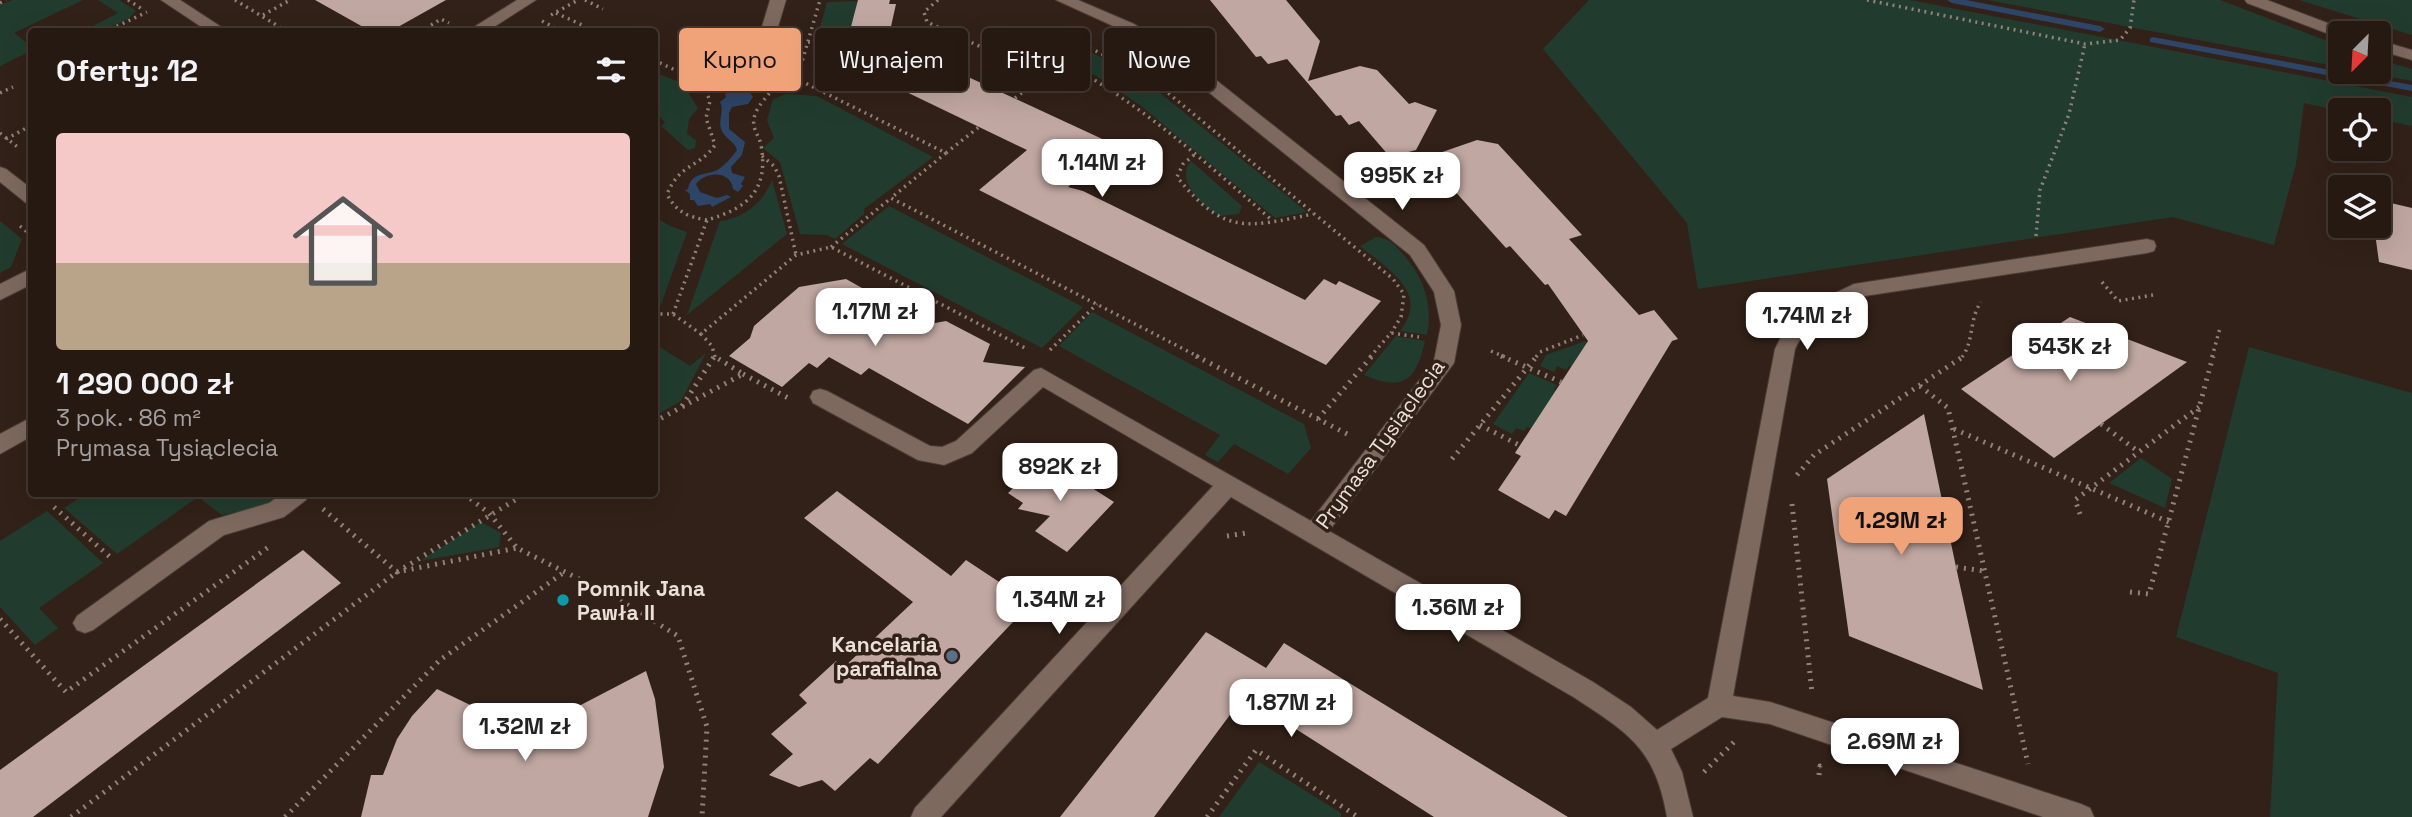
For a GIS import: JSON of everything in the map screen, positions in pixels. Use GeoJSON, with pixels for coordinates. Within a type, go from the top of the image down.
{"type":"FeatureCollection","features":[{"type":"Feature","properties":{"kind":"street"},"geometry":{"type":"LineString","coordinates":[[169,0],[214,28]]}},
{"type":"Feature","properties":{"kind":"street"},"geometry":{"type":"LineString","coordinates":[[481,28],[528,0]]}},
{"type":"Feature","properties":{"kind":"street"},"geometry":{"type":"LineString","coordinates":[[770,28],[778,0]]}},
{"type":"Feature","properties":{"kind":"street","name":"Prymasa Tysiąclecia"},"geometry":{"type":"LineString","coordinates":[[1064,0],[1128,27],[1176,57],[1417,250],[1444,291],[1451,325],[1444,363],[1313,535]]}},
{"type":"Feature","properties":{"kind":"street"},"geometry":{"type":"LineString","coordinates":[[2253,0],[2328,28]]}},
{"type":"Feature","properties":{"kind":"street"},"geometry":{"type":"LineString","coordinates":[[2391,49],[2412,55]]}},
{"type":"Feature","properties":{"kind":"street"},"geometry":{"type":"LineString","coordinates":[[0,173],[28,195]]}},
{"type":"Feature","properties":{"kind":"street"},"geometry":{"type":"LineString","coordinates":[[1719,705],[1786,349],[1792,334],[1809,314],[1853,291],[2147,246]]}},
{"type":"Feature","properties":{"kind":"street"},"geometry":{"type":"LineString","coordinates":[[0,293],[28,277]]}},
{"type":"Feature","properties":{"kind":"street"},"geometry":{"type":"LineString","coordinates":[[820,397],[926,454],[944,456],[964,447],[1042,366]]}},
{"type":"Feature","properties":{"kind":"street","name":"Prymasa Tysiąclecia"},"geometry":{"type":"LineString","coordinates":[[1042,366],[1228,485],[1584,690],[1631,721],[1656,745],[1670,768],[1680,817]]}},
{"type":"Feature","properties":{"kind":"street"},"geometry":{"type":"LineString","coordinates":[[0,445],[28,428]]}},
{"type":"Feature","properties":{"kind":"street"},"geometry":{"type":"LineString","coordinates":[[925,817],[1228,485]]}},
{"type":"Feature","properties":{"kind":"street"},"geometry":{"type":"LineString","coordinates":[[85,623],[217,528],[276,510],[305,497]]}},
{"type":"Feature","properties":{"kind":"street"},"geometry":{"type":"LineString","coordinates":[[1656,745],[1719,705],[1780,716],[2081,817]]}},
{"type":"Feature","properties":{"kind":"path"},"geometry":{"type":"LineString","coordinates":[[0,3],[6,0]]}},
{"type":"Feature","properties":{"kind":"path"},"geometry":{"type":"LineString","coordinates":[[235,0],[282,28]]}},
{"type":"Feature","properties":{"kind":"path"},"geometry":{"type":"LineString","coordinates":[[262,16],[290,0]]}},
{"type":"Feature","properties":{"kind":"path"},"geometry":{"type":"LineString","coordinates":[[578,0],[556,13],[582,25]]}},
{"type":"Feature","properties":{"kind":"path"},"geometry":{"type":"LineString","coordinates":[[585,0],[603,9]]}},
{"type":"Feature","properties":{"kind":"path"},"geometry":{"type":"LineString","coordinates":[[801,66],[820,0]]}},
{"type":"Feature","properties":{"kind":"path"},"geometry":{"type":"LineString","coordinates":[[939,0],[924,12],[927,22],[982,47]]}},
{"type":"Feature","properties":{"kind":"path"},"geometry":{"type":"LineString","coordinates":[[1867,0],[2085,44],[2120,40],[2130,27],[2134,0]]}},
{"type":"Feature","properties":{"kind":"path"},"geometry":{"type":"LineString","coordinates":[[114,28],[148,12]]}},
{"type":"Feature","properties":{"kind":"path"},"geometry":{"type":"LineString","coordinates":[[542,20],[557,28]]}},
{"type":"Feature","properties":{"kind":"path"},"geometry":{"type":"LineString","coordinates":[[808,42],[815,42]]}},
{"type":"Feature","properties":{"kind":"path"},"geometry":{"type":"LineString","coordinates":[[2035,247],[2040,190],[2069,114],[2085,44]]}},
{"type":"Feature","properties":{"kind":"path"},"geometry":{"type":"LineString","coordinates":[[1090,47],[1150,78],[1393,279],[1404,294],[1401,317],[1391,333],[1318,419]]}},
{"type":"Feature","properties":{"kind":"path"},"geometry":{"type":"LineString","coordinates":[[658,62],[679,72]]}},
{"type":"Feature","properties":{"kind":"path"},"geometry":{"type":"LineString","coordinates":[[1090,76],[1134,105],[1273,221]]}},
{"type":"Feature","properties":{"kind":"path"},"geometry":{"type":"LineString","coordinates":[[801,81],[946,153]]}},
{"type":"Feature","properties":{"kind":"path"},"geometry":{"type":"LineString","coordinates":[[0,93],[13,87]]}},
{"type":"Feature","properties":{"kind":"path"},"geometry":{"type":"LineString","coordinates":[[706,91],[710,101],[705,112],[705,122],[715,145],[711,152],[674,178],[667,194],[673,208],[687,217],[707,220],[733,211],[752,197],[761,179],[760,136],[752,128],[754,115],[771,91]]}},
{"type":"Feature","properties":{"kind":"path"},"geometry":{"type":"LineString","coordinates":[[1015,98],[1024,91]]}},
{"type":"Feature","properties":{"kind":"path"},"geometry":{"type":"LineString","coordinates":[[6,139],[28,127]]}},
{"type":"Feature","properties":{"kind":"path"},"geometry":{"type":"LineString","coordinates":[[701,334],[796,254],[831,247],[979,127]]}},
{"type":"Feature","properties":{"kind":"path"},"geometry":{"type":"LineString","coordinates":[[0,134],[23,152]]}},
{"type":"Feature","properties":{"kind":"path"},"geometry":{"type":"LineString","coordinates":[[761,155],[774,166],[779,176],[796,254]]}},
{"type":"Feature","properties":{"kind":"path"},"geometry":{"type":"LineString","coordinates":[[1194,155],[1183,164],[1177,177],[1196,203],[1226,222],[1249,225],[1314,213]]}},
{"type":"Feature","properties":{"kind":"path"},"geometry":{"type":"LineString","coordinates":[[891,198],[1377,450]]}},
{"type":"Feature","properties":{"kind":"path"},"geometry":{"type":"LineString","coordinates":[[673,314],[707,220]]}},
{"type":"Feature","properties":{"kind":"path"},"geometry":{"type":"LineString","coordinates":[[831,247],[1042,366],[1097,304]]}},
{"type":"Feature","properties":{"kind":"path"},"geometry":{"type":"LineString","coordinates":[[2100,280],[2118,301],[2153,295]]}},
{"type":"Feature","properties":{"kind":"path"},"geometry":{"type":"LineString","coordinates":[[1794,483],[1798,472],[1814,455],[1964,356],[1970,342],[1975,310],[1979,303],[1990,297]]}},
{"type":"Feature","properties":{"kind":"path"},"geometry":{"type":"LineString","coordinates":[[658,314],[673,314],[701,334],[712,346],[714,357],[681,407]]}},
{"type":"Feature","properties":{"kind":"path"},"geometry":{"type":"LineString","coordinates":[[2130,592],[2149,594],[2220,328]]}},
{"type":"Feature","properties":{"kind":"path"},"geometry":{"type":"LineString","coordinates":[[1391,333],[1426,338]]}},
{"type":"Feature","properties":{"kind":"path"},"geometry":{"type":"LineString","coordinates":[[1452,459],[1540,352],[1583,335]]}},
{"type":"Feature","properties":{"kind":"path"},"geometry":{"type":"LineString","coordinates":[[1491,351],[1561,382]]}},
{"type":"Feature","properties":{"kind":"path"},"geometry":{"type":"LineString","coordinates":[[714,357],[796,402]]}},
{"type":"Feature","properties":{"kind":"path"},"geometry":{"type":"LineString","coordinates":[[658,420],[743,374]]}},
{"type":"Feature","properties":{"kind":"path"},"geometry":{"type":"LineString","coordinates":[[1919,386],[1948,408],[2031,775]]}},
{"type":"Feature","properties":{"kind":"path"},"geometry":{"type":"LineString","coordinates":[[2080,514],[2076,500],[2199,407]]}},
{"type":"Feature","properties":{"kind":"path"},"geometry":{"type":"LineString","coordinates":[[2101,424],[2139,452]]}},
{"type":"Feature","properties":{"kind":"path"},"geometry":{"type":"LineString","coordinates":[[1480,425],[1519,445]]}},
{"type":"Feature","properties":{"kind":"path"},"geometry":{"type":"LineString","coordinates":[[1953,429],[2169,522]]}},
{"type":"Feature","properties":{"kind":"path"},"geometry":{"type":"LineString","coordinates":[[1793,494],[1792,506],[1812,676],[1812,705]]}},
{"type":"Feature","properties":{"kind":"path"},"geometry":{"type":"LineString","coordinates":[[305,497],[397,572]]}},
{"type":"Feature","properties":{"kind":"path"},"geometry":{"type":"LineString","coordinates":[[468,497],[489,513],[517,548],[613,596],[677,636],[707,727],[702,817]]}},
{"type":"Feature","properties":{"kind":"path"},"geometry":{"type":"LineString","coordinates":[[71,817],[397,572],[489,513],[519,497]]}},
{"type":"Feature","properties":{"kind":"path"},"geometry":{"type":"LineString","coordinates":[[54,507],[110,557]]}},
{"type":"Feature","properties":{"kind":"path"},"geometry":{"type":"LineString","coordinates":[[1223,537],[1243,533],[1255,535]]}},
{"type":"Feature","properties":{"kind":"path"},"geometry":{"type":"LineString","coordinates":[[397,572],[517,548]]}},
{"type":"Feature","properties":{"kind":"path"},"geometry":{"type":"LineString","coordinates":[[1956,567],[1984,571]]}},
{"type":"Feature","properties":{"kind":"path"},"geometry":{"type":"LineString","coordinates":[[285,817],[440,660],[563,573]]}},
{"type":"Feature","properties":{"kind":"path"},"geometry":{"type":"LineString","coordinates":[[1700,782],[1703,772],[1746,734]]}},
{"type":"Feature","properties":{"kind":"path"},"geometry":{"type":"LineString","coordinates":[[1207,817],[1256,750],[1358,817]]}},
{"type":"Feature","properties":{"kind":"path"},"geometry":{"type":"LineString","coordinates":[[1814,758],[1820,766]]}},
{"type":"Feature","properties":{"kind":"green space"},"geometry":{"type":"Polygon","coordinates":[[[13,0],[83,0],[14,33],[28,44],[28,52],[0,66],[0,5],[13,0]]]}},
{"type":"Feature","properties":{"kind":"green space"},"geometry":{"type":"Polygon","coordinates":[[[98,0],[119,0],[136,11],[128,19],[108,28],[93,26],[118,13],[98,0]]]}},
{"type":"Feature","properties":{"kind":"green space"},"geometry":{"type":"Polygon","coordinates":[[[1589,0],[1910,0],[2328,81],[2328,84],[2345,84],[2412,97],[2412,126],[2391,122],[2391,98],[2328,98],[2328,108],[2304,103],[2296,164],[2274,245],[2173,217],[1698,289],[1687,223],[1543,49],[1589,0]]]}},
{"type":"Feature","properties":{"kind":"green space"},"geometry":{"type":"Polygon","coordinates":[[[1988,0],[2220,0],[2328,41],[2328,65],[1988,0]]]}},
{"type":"Feature","properties":{"kind":"green space"},"geometry":{"type":"Polygon","coordinates":[[[2299,0],[2412,0],[2412,35],[2391,28],[2391,21],[2367,21],[2299,0]]]}},
{"type":"Feature","properties":{"kind":"green space"},"geometry":{"type":"Polygon","coordinates":[[[862,1],[856,28],[820,28],[827,2],[862,1]]]}},
{"type":"Feature","properties":{"kind":"green space"},"geometry":{"type":"Polygon","coordinates":[[[1090,52],[1104,59],[1104,81],[1090,72],[1090,52]]]}},
{"type":"Feature","properties":{"kind":"green space"},"geometry":{"type":"Polygon","coordinates":[[[2391,63],[2412,69],[2412,81],[2391,77],[2391,63]]]}},
{"type":"Feature","properties":{"kind":"green space"},"geometry":{"type":"Polygon","coordinates":[[[658,73],[679,82],[679,91],[687,91],[698,108],[689,119],[687,134],[696,140],[695,148],[688,150],[661,126],[665,123],[661,117],[658,118],[658,73]]]}},
{"type":"Feature","properties":{"kind":"green space"},"geometry":{"type":"Polygon","coordinates":[[[1119,91],[1158,91],[1307,212],[1275,218],[1140,105],[1119,91]]]}},
{"type":"Feature","properties":{"kind":"green space"},"geometry":{"type":"Polygon","coordinates":[[[786,94],[817,96],[933,157],[864,209],[864,214],[835,239],[827,235],[800,234],[780,162],[763,148],[774,138],[767,120],[773,99],[786,94]]]}},
{"type":"Feature","properties":{"kind":"green space"},"geometry":{"type":"Polygon","coordinates":[[[1191,161],[1242,206],[1239,214],[1220,216],[1199,200],[1186,176],[1191,161]]]}},
{"type":"Feature","properties":{"kind":"green space"},"geometry":{"type":"Polygon","coordinates":[[[772,180],[787,234],[687,315],[720,221],[737,217],[752,208],[772,180]]]}},
{"type":"Feature","properties":{"kind":"green space"},"geometry":{"type":"Polygon","coordinates":[[[889,206],[1083,307],[1042,348],[842,244],[889,206]]]}},
{"type":"Feature","properties":{"kind":"green space"},"geometry":{"type":"Polygon","coordinates":[[[658,218],[687,232],[658,313],[658,218]]]}},
{"type":"Feature","properties":{"kind":"green space"},"geometry":{"type":"Polygon","coordinates":[[[0,221],[22,239],[11,267],[0,273],[0,221]]]}},
{"type":"Feature","properties":{"kind":"green space"},"geometry":{"type":"Polygon","coordinates":[[[1376,237],[1394,245],[1416,272],[1428,302],[1427,335],[1400,331],[1408,317],[1408,293],[1392,272],[1360,246],[1376,237]]]}},
{"type":"Feature","properties":{"kind":"green space"},"geometry":{"type":"Polygon","coordinates":[[[1092,312],[1304,424],[1311,448],[1288,474],[1234,444],[1218,462],[1205,455],[1220,435],[1059,346],[1092,312]]]}},
{"type":"Feature","properties":{"kind":"green space"},"geometry":{"type":"Polygon","coordinates":[[[1396,336],[1425,341],[1412,374],[1398,382],[1377,380],[1364,375],[1396,336]]]}},
{"type":"Feature","properties":{"kind":"green space"},"geometry":{"type":"Polygon","coordinates":[[[1585,341],[1588,345],[1576,369],[1569,366],[1566,370],[1557,366],[1554,372],[1540,366],[1546,355],[1585,341]]]}},
{"type":"Feature","properties":{"kind":"green space"},"geometry":{"type":"Polygon","coordinates":[[[658,346],[690,366],[706,353],[681,401],[658,414],[658,346]]]}},
{"type":"Feature","properties":{"kind":"green space"},"geometry":{"type":"Polygon","coordinates":[[[2249,347],[2412,393],[2412,817],[2270,817],[2278,673],[2176,637],[2249,347]]]}},
{"type":"Feature","properties":{"kind":"green space"},"geometry":{"type":"Polygon","coordinates":[[[1529,373],[1557,385],[1554,390],[1560,393],[1535,430],[1527,427],[1524,431],[1516,428],[1512,434],[1493,424],[1529,373]]]}},
{"type":"Feature","properties":{"kind":"green space"},"geometry":{"type":"Polygon","coordinates":[[[2141,458],[2172,479],[2165,508],[2109,483],[2141,458]]]}},
{"type":"Feature","properties":{"kind":"green space"},"geometry":{"type":"Polygon","coordinates":[[[80,497],[198,497],[117,554],[64,508],[80,497]]]}},
{"type":"Feature","properties":{"kind":"green space"},"geometry":{"type":"Polygon","coordinates":[[[198,497],[276,497],[259,508],[222,515],[198,497]]]}},
{"type":"Feature","properties":{"kind":"green space"},"geometry":{"type":"Polygon","coordinates":[[[47,511],[103,563],[39,608],[58,628],[35,645],[0,607],[0,541],[47,511]]]}},
{"type":"Feature","properties":{"kind":"green space"},"geometry":{"type":"Polygon","coordinates":[[[481,522],[501,533],[499,547],[420,561],[481,522]]]}},
{"type":"Feature","properties":{"kind":"green space"},"geometry":{"type":"Polygon","coordinates":[[[1259,762],[1341,813],[1341,817],[1219,817],[1259,762]]]}},
{"type":"Feature","properties":{"kind":"water"},"geometry":{"type":"Polygon","coordinates":[[[730,91],[749,91],[753,97],[748,104],[732,107],[729,113],[729,129],[745,142],[742,155],[731,167],[732,173],[745,177],[741,184],[743,186],[738,192],[733,189],[728,178],[717,174],[705,177],[696,184],[700,192],[717,198],[727,195],[731,197],[712,207],[710,204],[698,206],[694,200],[690,200],[690,194],[685,190],[698,176],[715,171],[728,162],[737,150],[724,134],[720,124],[720,102],[726,97],[725,94],[730,91]]]}},
{"type":"Feature","properties":{"kind":"building"},"geometry":{"type":"Polygon","coordinates":[[[315,0],[446,0],[396,28],[365,28],[315,0]]]}},
{"type":"Feature","properties":{"kind":"building"},"geometry":{"type":"Polygon","coordinates":[[[858,0],[890,0],[889,4],[896,4],[891,28],[851,28],[858,0]]]}},
{"type":"Feature","properties":{"kind":"building"},"geometry":{"type":"Polygon","coordinates":[[[1210,0],[1286,0],[1320,41],[1308,81],[1360,66],[1377,70],[1409,104],[1415,102],[1437,110],[1416,150],[1390,157],[1359,121],[1349,125],[1341,115],[1336,116],[1287,59],[1268,64],[1261,56],[1256,57],[1210,0]]]}},
{"type":"Feature","properties":{"kind":"building"},"geometry":{"type":"Polygon","coordinates":[[[968,77],[982,83],[982,91],[998,91],[1111,143],[1100,153],[1104,155],[1068,187],[1083,191],[1305,300],[1324,279],[1336,285],[1339,281],[1381,301],[1326,365],[979,190],[1027,150],[904,91],[968,91],[968,77]]]}},
{"type":"Feature","properties":{"kind":"building"},"geometry":{"type":"Polygon","coordinates":[[[1477,140],[1498,144],[1582,235],[1569,239],[1639,315],[1654,310],[1678,339],[1672,341],[1566,516],[1555,510],[1549,519],[1498,490],[1521,456],[1515,453],[1588,341],[1548,284],[1545,285],[1510,246],[1506,248],[1425,158],[1477,140]]]}},
{"type":"Feature","properties":{"kind":"building"},"geometry":{"type":"Polygon","coordinates":[[[2391,203],[2412,208],[2412,270],[2379,262],[2376,238],[2391,238],[2391,203]]]}},
{"type":"Feature","properties":{"kind":"building"},"geometry":{"type":"Polygon","coordinates":[[[846,279],[871,293],[870,300],[899,316],[920,317],[924,325],[946,321],[990,344],[983,362],[1025,367],[968,424],[869,368],[861,375],[829,357],[817,368],[809,363],[782,387],[729,356],[750,338],[754,326],[799,287],[846,279]]]}},
{"type":"Feature","properties":{"kind":"building"},"geometry":{"type":"Polygon","coordinates":[[[2070,317],[2187,362],[2054,458],[1961,389],[2070,317]]]}},
{"type":"Feature","properties":{"kind":"building"},"geometry":{"type":"Polygon","coordinates":[[[1924,414],[1983,690],[1849,636],[1827,479],[1924,414]]]}},
{"type":"Feature","properties":{"kind":"building"},"geometry":{"type":"Polygon","coordinates":[[[1045,458],[1114,502],[1067,552],[1035,531],[1050,516],[1018,509],[1023,503],[1008,493],[1045,458]]]}},
{"type":"Feature","properties":{"kind":"building"},"geometry":{"type":"Polygon","coordinates":[[[837,491],[951,576],[966,560],[1031,603],[878,764],[870,758],[835,791],[822,780],[799,787],[769,775],[793,754],[771,734],[807,703],[799,695],[836,661],[843,668],[913,602],[804,518],[837,491]]]}},
{"type":"Feature","properties":{"kind":"building"},"geometry":{"type":"Polygon","coordinates":[[[303,550],[341,583],[33,817],[0,817],[0,770],[303,550]]]}},
{"type":"Feature","properties":{"kind":"building"},"geometry":{"type":"Polygon","coordinates":[[[1206,632],[1266,668],[1284,643],[1568,817],[1434,817],[1244,696],[1154,817],[1060,817],[1206,632]]]}},
{"type":"Feature","properties":{"kind":"building"},"geometry":{"type":"Polygon","coordinates":[[[646,671],[655,699],[664,767],[648,817],[361,817],[371,775],[383,775],[397,739],[412,716],[437,689],[491,715],[485,735],[566,729],[567,725],[572,725],[577,707],[646,671]]]}},
{"type":"Feature","properties":{"kind":"waterway"},"geometry":{"type":"LineString","coordinates":[[1952,0],[2100,29]]}},
{"type":"Feature","properties":{"kind":"waterway"},"geometry":{"type":"LineString","coordinates":[[2153,40],[2412,88]]}},
{"type":"Feature","properties":{"kind":"place","name":"Pomnik Jana Pawła II"},"geometry":{"type":"Point","coordinates":[563,600]}},
{"type":"Feature","properties":{"kind":"place","name":"Kancelaria parafialna"},"geometry":{"type":"Point","coordinates":[952,656]}}]}
